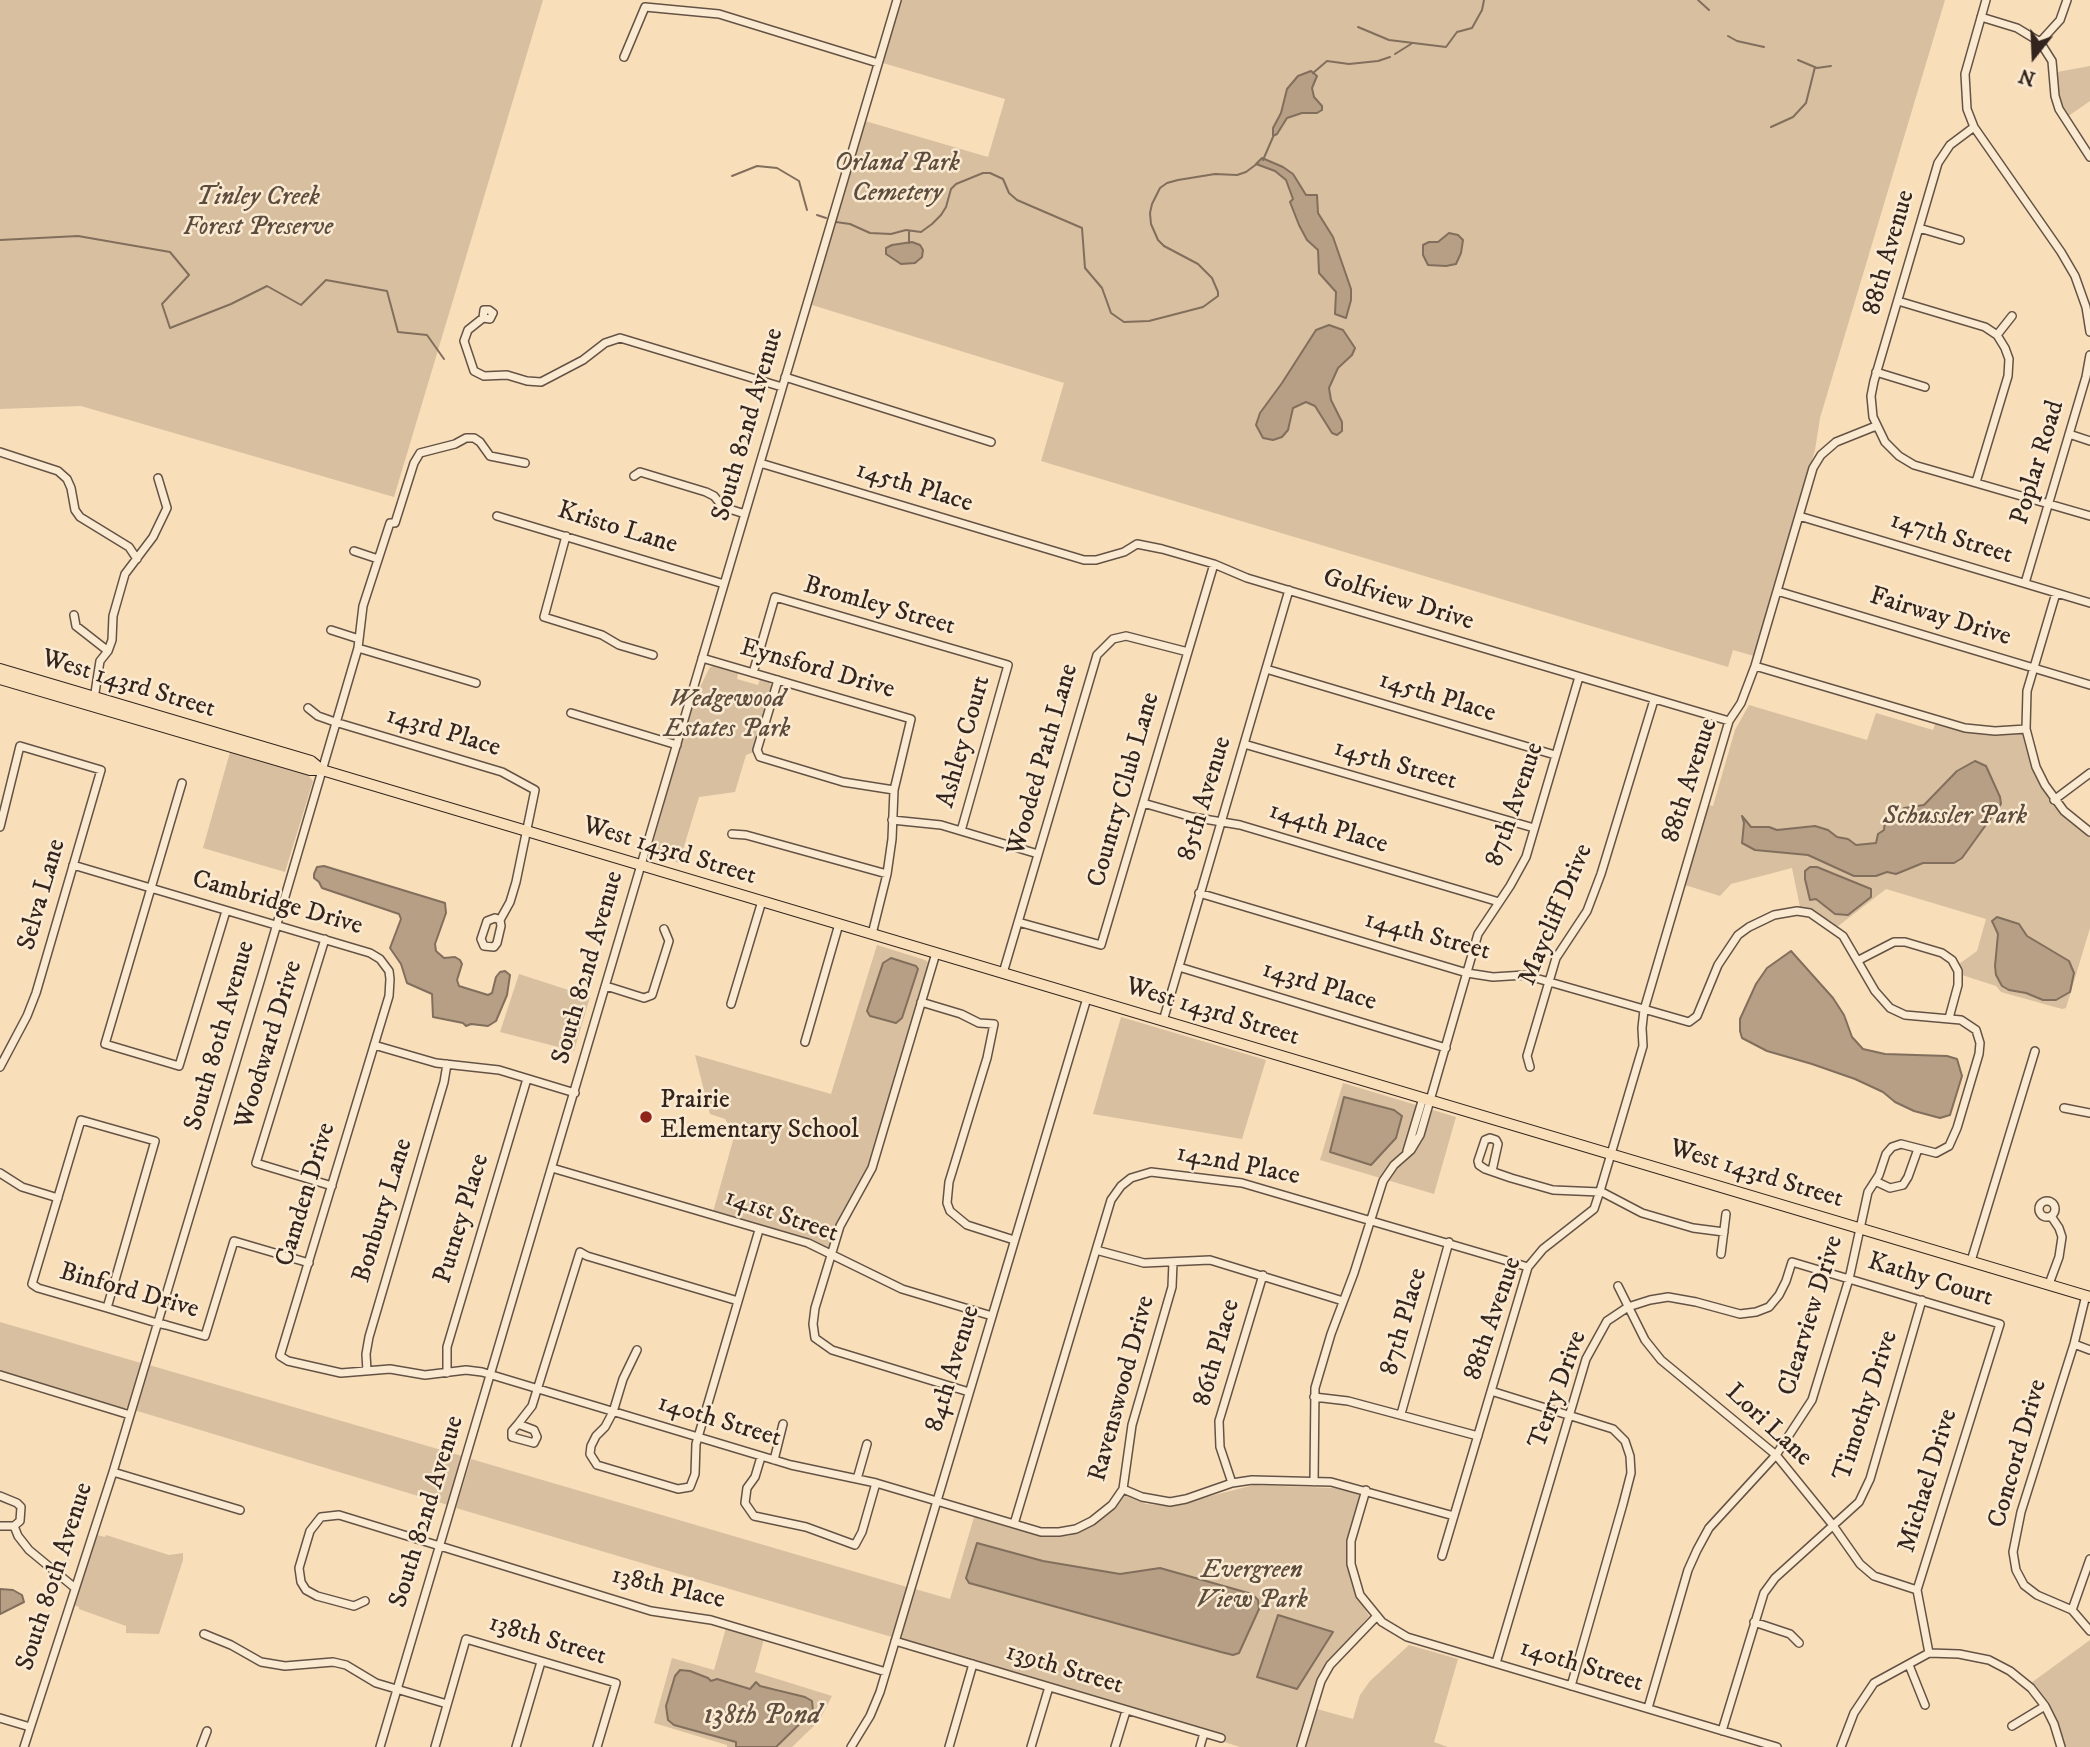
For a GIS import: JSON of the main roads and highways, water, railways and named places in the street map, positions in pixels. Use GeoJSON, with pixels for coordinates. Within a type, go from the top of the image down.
{"type":"FeatureCollection","features":[{"type":"Feature","properties":{"kind":"main road","name":"West 143rd Street"},"geometry":{"type":"LineString","coordinates":[[0,669],[94,702]]}},
{"type":"Feature","properties":{"kind":"main road","name":"West 143rd Street"},"geometry":{"type":"LineString","coordinates":[[0,679],[311,761],[322,770],[2088,1296]]}},
{"type":"Feature","properties":{"kind":"water"},"geometry":{"type":"Polygon","coordinates":[[[1311,71],[1317,76],[1312,88],[1322,110],[1287,118],[1273,136],[1273,128],[1281,113],[1287,89],[1298,76],[1311,71]]]}},
{"type":"Feature","properties":{"kind":"water"},"geometry":{"type":"Polygon","coordinates":[[[1262,158],[1293,174],[1306,195],[1317,195],[1318,213],[1333,237],[1351,289],[1346,318],[1335,314],[1336,292],[1319,273],[1318,250],[1307,240],[1299,225],[1290,202],[1293,199],[1286,180],[1275,171],[1256,164],[1262,158]]]}},
{"type":"Feature","properties":{"kind":"water"},"geometry":{"type":"Polygon","coordinates":[[[1449,233],[1458,235],[1463,240],[1456,264],[1428,265],[1423,255],[1423,245],[1438,242],[1449,233]]]}},
{"type":"Feature","properties":{"kind":"water"},"geometry":{"type":"Polygon","coordinates":[[[912,242],[920,245],[923,250],[922,257],[915,263],[901,264],[886,254],[886,248],[892,245],[912,242]]]}},
{"type":"Feature","properties":{"kind":"water"},"geometry":{"type":"Polygon","coordinates":[[[1329,325],[1343,330],[1355,348],[1352,355],[1338,368],[1329,388],[1331,400],[1342,422],[1342,431],[1337,435],[1332,433],[1315,406],[1306,402],[1293,408],[1288,430],[1282,437],[1273,440],[1263,438],[1256,425],[1260,413],[1316,330],[1329,325]]]}},
{"type":"Feature","properties":{"kind":"water"},"geometry":{"type":"Polygon","coordinates":[[[1975,761],[1986,766],[2001,804],[1962,858],[1954,863],[1923,863],[1896,874],[1887,872],[1876,876],[1854,876],[1808,855],[1755,850],[1742,843],[1742,816],[1751,827],[1777,830],[1815,826],[1856,845],[1876,843],[1878,834],[1884,830],[1885,820],[1895,819],[1904,808],[1924,805],[1957,771],[1975,761]]]}},
{"type":"Feature","properties":{"kind":"water"},"geometry":{"type":"Polygon","coordinates":[[[324,866],[445,903],[446,913],[435,944],[436,951],[444,958],[455,957],[460,960],[462,964],[457,980],[459,986],[488,995],[492,993],[500,972],[505,971],[510,975],[507,995],[496,1021],[488,1026],[466,1026],[463,1023],[433,1017],[432,994],[407,983],[401,964],[390,948],[401,919],[399,914],[322,888],[314,874],[317,867],[324,866]]]}},
{"type":"Feature","properties":{"kind":"water"},"geometry":{"type":"Polygon","coordinates":[[[1810,867],[1817,867],[1871,889],[1871,897],[1848,915],[1835,914],[1816,899],[1810,900],[1805,871],[1810,867]]]}},
{"type":"Feature","properties":{"kind":"water"},"geometry":{"type":"Polygon","coordinates":[[[1997,917],[2019,924],[2027,936],[2069,961],[2074,973],[2070,992],[2056,1000],[2043,1000],[2002,986],[1995,966],[1998,934],[1992,921],[1997,917]]]}},
{"type":"Feature","properties":{"kind":"water"},"geometry":{"type":"Polygon","coordinates":[[[1791,951],[1833,998],[1844,1015],[1852,1037],[1863,1049],[1885,1054],[1947,1056],[1957,1059],[1962,1076],[1950,1115],[1940,1118],[1914,1111],[1855,1079],[1767,1051],[1742,1038],[1740,1019],[1756,984],[1767,968],[1791,951]]]}},
{"type":"Feature","properties":{"kind":"water"},"geometry":{"type":"Polygon","coordinates":[[[891,958],[918,969],[902,1018],[896,1023],[870,1016],[867,1011],[883,963],[891,958]]]}},
{"type":"Feature","properties":{"kind":"water"},"geometry":{"type":"Polygon","coordinates":[[[1344,1097],[1394,1110],[1402,1116],[1396,1138],[1371,1165],[1330,1152],[1344,1097]]]}},
{"type":"Feature","properties":{"kind":"water"},"geometry":{"type":"Polygon","coordinates":[[[977,1543],[1043,1561],[1120,1574],[1160,1568],[1252,1594],[1258,1600],[1259,1609],[1239,1653],[1233,1655],[969,1583],[966,1578],[977,1543]]]}},
{"type":"Feature","properties":{"kind":"water"},"geometry":{"type":"Polygon","coordinates":[[[0,1589],[13,1590],[22,1595],[24,1602],[0,1614],[0,1589]]]}},
{"type":"Feature","properties":{"kind":"water"},"geometry":{"type":"Polygon","coordinates":[[[1278,1615],[1333,1632],[1297,1689],[1257,1677],[1278,1615]]]}},
{"type":"Feature","properties":{"kind":"water","name":"138th Pond"},"geometry":{"type":"Polygon","coordinates":[[[680,1670],[690,1671],[711,1681],[717,1679],[750,1689],[756,1682],[760,1686],[805,1697],[812,1701],[813,1711],[776,1747],[736,1747],[736,1742],[674,1725],[668,1720],[666,1706],[675,1676],[680,1670]]]}},
{"type":"Feature","properties":{"kind":"waterway"},"geometry":{"type":"LineString","coordinates":[[1358,27],[1389,40],[1446,47],[1457,32],[1472,28],[1482,10],[1484,0]]}},
{"type":"Feature","properties":{"kind":"waterway"},"geometry":{"type":"LineString","coordinates":[[1698,0],[1709,10]]}},
{"type":"Feature","properties":{"kind":"waterway"},"geometry":{"type":"LineString","coordinates":[[1728,36],[1737,41],[1764,47]]}},
{"type":"Feature","properties":{"kind":"waterway"},"geometry":{"type":"LineString","coordinates":[[1395,54],[1411,44]]}},
{"type":"Feature","properties":{"kind":"waterway"},"geometry":{"type":"LineString","coordinates":[[1313,73],[1327,61],[1349,64],[1390,57]]}},
{"type":"Feature","properties":{"kind":"waterway"},"geometry":{"type":"LineString","coordinates":[[1798,60],[1817,68],[1831,66]]}},
{"type":"Feature","properties":{"kind":"waterway"},"geometry":{"type":"LineString","coordinates":[[1771,127],[1793,117],[1806,103],[1815,67]]}},
{"type":"Feature","properties":{"kind":"waterway"},"geometry":{"type":"LineString","coordinates":[[1263,160],[1273,137]]}},
{"type":"Feature","properties":{"kind":"waterway"},"geometry":{"type":"LineString","coordinates":[[836,222],[850,224],[870,233],[891,234],[906,230],[921,232],[941,215],[951,189],[956,184],[983,173],[990,173],[1003,179],[1009,193],[1017,200],[1082,228],[1085,268],[1102,288],[1111,313],[1124,322],[1149,321],[1203,307],[1218,296],[1212,278],[1198,264],[1158,240],[1151,224],[1150,213],[1160,188],[1178,180],[1215,174],[1237,175],[1258,163]]}},
{"type":"Feature","properties":{"kind":"waterway"},"geometry":{"type":"LineString","coordinates":[[732,176],[757,166],[777,168],[799,181],[807,210]]}},
{"type":"Feature","properties":{"kind":"waterway"},"geometry":{"type":"LineString","coordinates":[[817,215],[826,218]]}},
{"type":"Feature","properties":{"kind":"waterway"},"geometry":{"type":"LineString","coordinates":[[909,231],[909,243]]}},
{"type":"Feature","properties":{"kind":"waterway"},"geometry":{"type":"LineString","coordinates":[[0,240],[78,236],[170,252],[189,275],[162,304],[170,328],[231,304],[267,286],[301,305],[326,280],[387,291],[398,332],[427,335],[444,359]]}},
{"type":"Feature","properties":{"kind":"place","name":"Prairie Elementary School"},"geometry":{"type":"Point","coordinates":[646,1117]}},
{"type":"Feature","properties":{"kind":"park label","name":"Orland Park Cemetery"},"geometry":{"type":"Point","coordinates":[897,180]}},
{"type":"Feature","properties":{"kind":"park label","name":"Tinley Creek Forest Preserve"},"geometry":{"type":"Point","coordinates":[258,214]}},
{"type":"Feature","properties":{"kind":"park label","name":"Wedgewood Estates Park"},"geometry":{"type":"Point","coordinates":[727,716]}},
{"type":"Feature","properties":{"kind":"park label","name":"Schussler Park"},"geometry":{"type":"Point","coordinates":[1955,818]}},
{"type":"Feature","properties":{"kind":"park label","name":"Evergreen View Park"},"geometry":{"type":"Point","coordinates":[1252,1587]}}]}
